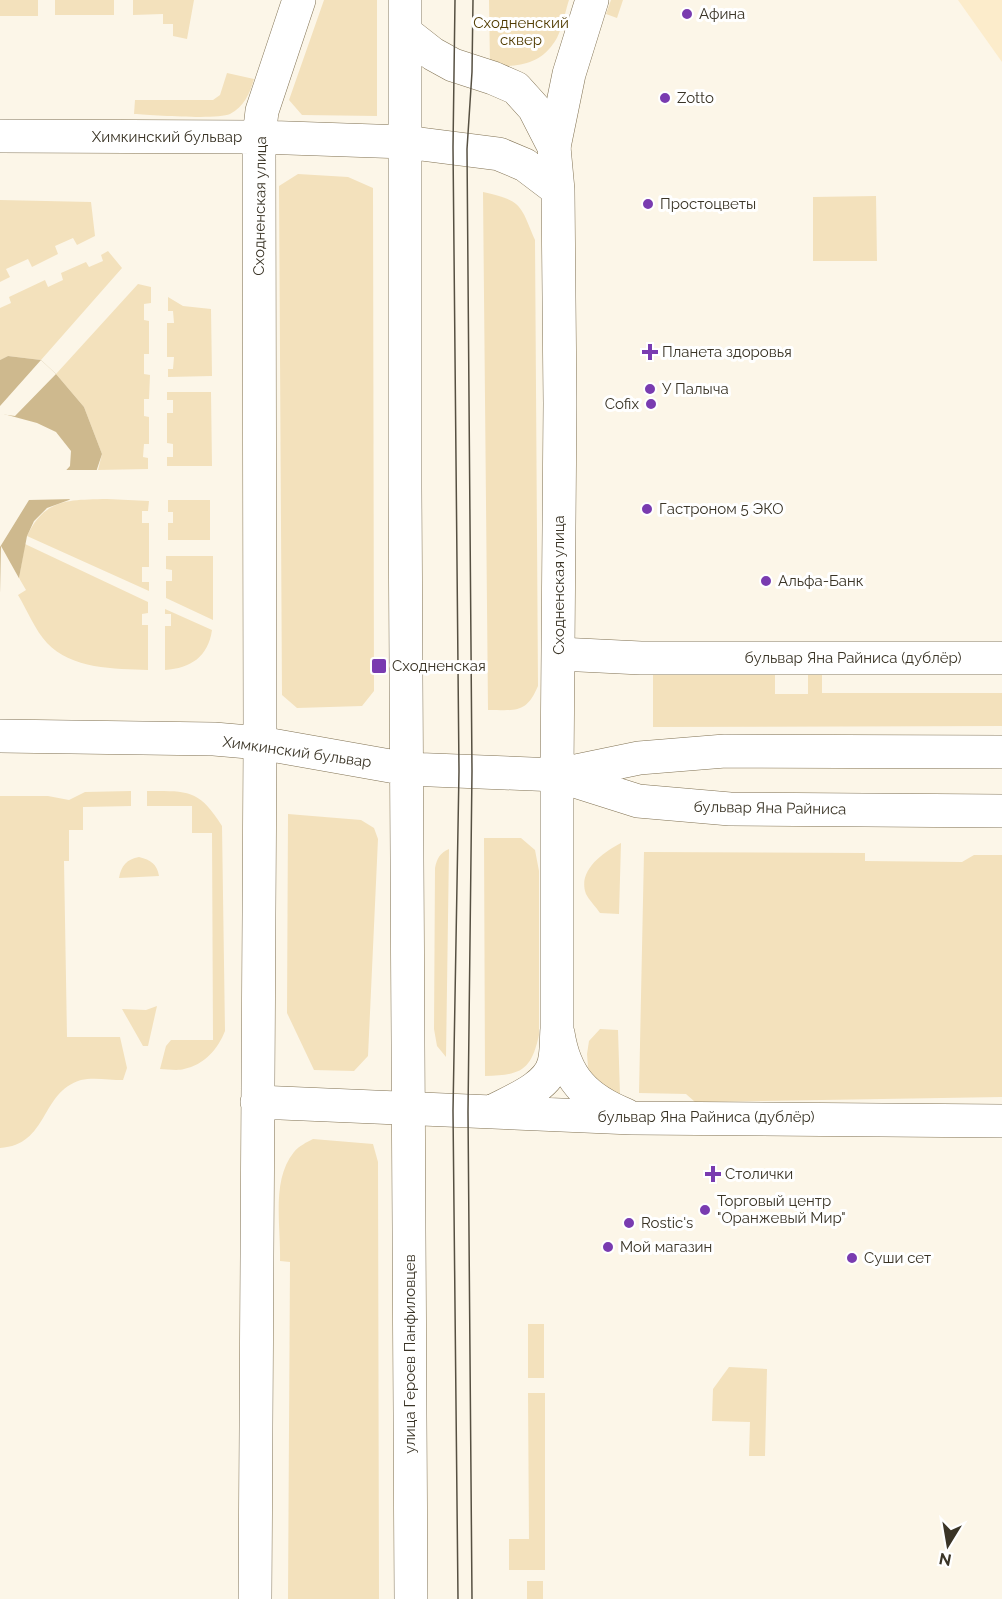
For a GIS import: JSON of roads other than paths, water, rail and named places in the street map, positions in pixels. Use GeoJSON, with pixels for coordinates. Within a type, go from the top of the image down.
{"type":"FeatureCollection","features":[{"type":"Feature","properties":{"kind":"main road","name":"Сходненская улица"},"geometry":{"type":"LineString","coordinates":[[255,1599],[260,743],[259,137],[262,111],[299,0]]}},
{"type":"Feature","properties":{"kind":"main road"},"geometry":{"type":"LineString","coordinates":[[554,147],[569,74],[592,0]]}},
{"type":"Feature","properties":{"kind":"main road"},"geometry":{"type":"LineString","coordinates":[[405,16],[434,54],[453,65],[516,88],[534,108],[554,147]]}},
{"type":"Feature","properties":{"kind":"main road"},"geometry":{"type":"LineString","coordinates":[[405,16],[409,1110]]}},
{"type":"Feature","properties":{"kind":"main road","name":"Химкинский бульвар"},"geometry":{"type":"LineString","coordinates":[[0,136],[259,137],[405,142]]}},
{"type":"Feature","properties":{"kind":"main road"},"geometry":{"type":"LineString","coordinates":[[405,142],[499,154],[525,165],[558,190]]}},
{"type":"Feature","properties":{"kind":"main road","name":"Сходненская улица"},"geometry":{"type":"LineString","coordinates":[[491,1112],[535,1088],[549,1075],[554,1063],[557,1029],[557,776],[560,654],[558,190],[554,147]]}},
{"type":"Feature","properties":{"kind":"main road","name":"бульвар Яна Райниса (дублёр)"},"geometry":{"type":"LineString","coordinates":[[560,654],[641,658],[1002,658]]}},
{"type":"Feature","properties":{"kind":"main road","name":"Химкинский бульвар"},"geometry":{"type":"LineString","coordinates":[[0,736],[214,739],[260,743],[407,768],[557,776]]}},
{"type":"Feature","properties":{"kind":"main road"},"geometry":{"type":"LineString","coordinates":[[557,776],[639,758],[725,751],[1002,752]]}},
{"type":"Feature","properties":{"kind":"main road","name":"бульвар Яна Райниса"},"geometry":{"type":"LineString","coordinates":[[557,776],[638,801],[718,808],[1002,811]]}},
{"type":"Feature","properties":{"kind":"main road"},"geometry":{"type":"LineString","coordinates":[[557,1029],[566,1063],[582,1088],[604,1106],[632,1118]]}},
{"type":"Feature","properties":{"kind":"main road","name":"бульвар Яна Райниса (дублёр)"},"geometry":{"type":"LineString","coordinates":[[257,1102],[632,1118],[1002,1121]]}},
{"type":"Feature","properties":{"kind":"main road","name":"улица Героев Панфиловцев"},"geometry":{"type":"LineString","coordinates":[[409,1110],[411,1599]]}},
{"type":"Feature","properties":{"kind":"tram line"},"geometry":{"type":"LineString","coordinates":[[455,0],[453,147],[459,771],[453,1111],[458,1599]]}},
{"type":"Feature","properties":{"kind":"tram line"},"geometry":{"type":"LineString","coordinates":[[472,1599],[468,1112],[472,771],[467,149],[472,72],[473,0]]}},
{"type":"Feature","properties":{"kind":"place","name":"Афина"},"geometry":{"type":"Point","coordinates":[687,14]}},
{"type":"Feature","properties":{"kind":"place","name":"Zotto"},"geometry":{"type":"Point","coordinates":[665,98]}},
{"type":"Feature","properties":{"kind":"place","name":"Простоцветы"},"geometry":{"type":"Point","coordinates":[648,204]}},
{"type":"Feature","properties":{"kind":"place","name":"Планета здоровья"},"geometry":{"type":"Point","coordinates":[650,352]}},
{"type":"Feature","properties":{"kind":"place","name":"У Палыча"},"geometry":{"type":"Point","coordinates":[650,389]}},
{"type":"Feature","properties":{"kind":"place","name":"Cofix"},"geometry":{"type":"Point","coordinates":[651,404]}},
{"type":"Feature","properties":{"kind":"place","name":"Гастроном 5 ЭКО"},"geometry":{"type":"Point","coordinates":[647,509]}},
{"type":"Feature","properties":{"kind":"place","name":"Альфа-Банк"},"geometry":{"type":"Point","coordinates":[766,581]}},
{"type":"Feature","properties":{"kind":"place","name":"Сходненская"},"geometry":{"type":"Point","coordinates":[379,666]}},
{"type":"Feature","properties":{"kind":"place","name":"Столички"},"geometry":{"type":"Point","coordinates":[713,1174]}},
{"type":"Feature","properties":{"kind":"place","name":"Торговый центр \"Оранжевый Мир\""},"geometry":{"type":"Point","coordinates":[705,1210]}},
{"type":"Feature","properties":{"kind":"place","name":"Rostic's"},"geometry":{"type":"Point","coordinates":[629,1223]}},
{"type":"Feature","properties":{"kind":"place","name":"Мой магазин"},"geometry":{"type":"Point","coordinates":[608,1247]}},
{"type":"Feature","properties":{"kind":"place","name":"Суши сет"},"geometry":{"type":"Point","coordinates":[852,1258]}},
{"type":"Feature","properties":{"kind":"park label","name":"Сходненский сквер"},"geometry":{"type":"Point","coordinates":[521,32]}}]}
